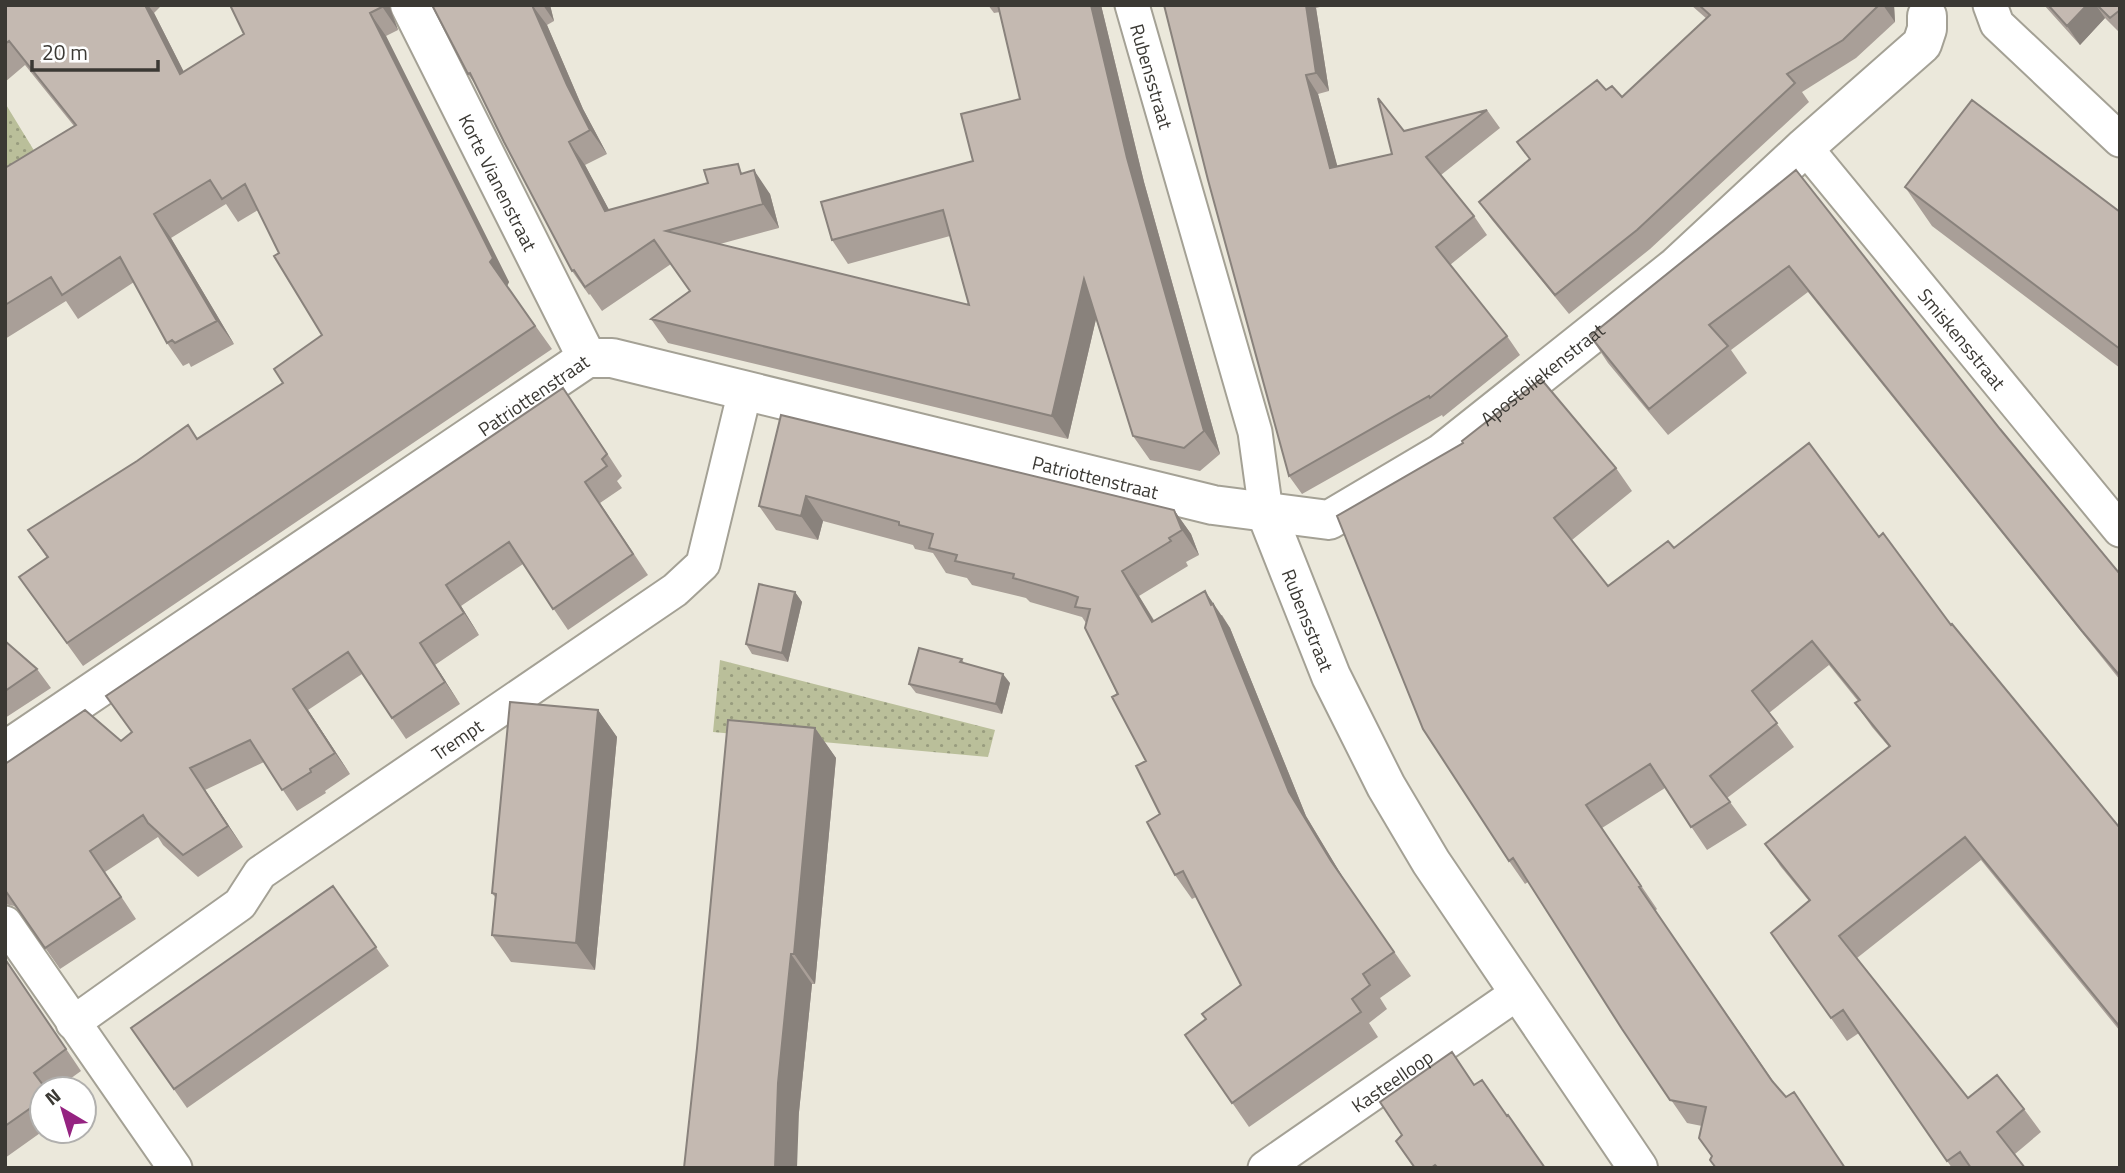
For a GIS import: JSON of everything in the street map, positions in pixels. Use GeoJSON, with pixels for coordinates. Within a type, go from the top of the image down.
{"type":"FeatureCollection","features":[{"type":"Feature","properties":{"kind":"street","name":"Korte Vianenstraat"},"geometry":{"type":"LineString","coordinates":[[410,5],[587,358]]}},
{"type":"Feature","properties":{"kind":"street","name":"Rubensstraat"},"geometry":{"type":"LineString","coordinates":[[1132,5],[1255,432],[1266,512],[1331,676],[1385,786],[1431,862],[1638,1168]]}},
{"type":"Feature","properties":{"kind":"street"},"geometry":{"type":"LineString","coordinates":[[1990,5],[1997,24],[2120,139]]}},
{"type":"Feature","properties":{"kind":"street","name":"Apostoliekenstraat"},"geometry":{"type":"LineString","coordinates":[[1266,512],[1329,520],[1442,453],[1677,266],[1805,147],[1922,44],[1927,29],[1927,10]]}},
{"type":"Feature","properties":{"kind":"street","name":"Smiskensstraat"},"geometry":{"type":"LineString","coordinates":[[1805,147],[2120,530]]}},
{"type":"Feature","properties":{"kind":"street","name":"Patriottenstraat"},"geometry":{"type":"LineString","coordinates":[[5,751],[587,358],[612,358],[1213,505],[1266,512]]}},
{"type":"Feature","properties":{"kind":"street","name":"Trempt"},"geometry":{"type":"LineString","coordinates":[[73,1023],[240,904],[260,873],[675,590],[703,564],[745,391]]}},
{"type":"Feature","properties":{"kind":"street"},"geometry":{"type":"LineString","coordinates":[[5,923],[174,1168]]}},
{"type":"Feature","properties":{"kind":"street","name":"Kasteelloop"},"geometry":{"type":"LineString","coordinates":[[1265,1168],[1519,992]]}},
{"type":"Feature","properties":{"kind":"green space"},"geometry":{"type":"Polygon","coordinates":[[[5,103],[49,175],[5,201],[5,103]]]}},
{"type":"Feature","properties":{"kind":"green space"},"geometry":{"type":"Polygon","coordinates":[[[720,660],[995,730],[988,757],[713,732],[720,660]]]}},
{"type":"Feature","properties":{"kind":"building"},"geometry":{"type":"Polygon","coordinates":[[[5,5],[145,5],[180,74],[244,34],[230,5],[381,5],[382,7],[370,13],[493,258],[490,262],[535,326],[67,643],[19,577],[48,557],[28,530],[137,461],[188,425],[197,439],[283,383],[274,369],[322,335],[274,256],[279,253],[245,184],[222,199],[210,180],[154,214],[217,321],[175,343],[172,340],[167,343],[120,257],[62,295],[51,277],[5,305],[5,168],[76,125],[9,41],[5,44],[5,5]]]}},
{"type":"Feature","properties":{"kind":"building"},"geometry":{"type":"Polygon","coordinates":[[[432,5],[532,5],[590,130],[569,142],[605,211],[708,183],[704,170],[738,164],[741,174],[754,170],[763,204],[666,231],[969,305],[943,210],[832,240],[821,202],[973,161],[961,114],[1020,99],[998,5],[1091,5],[1127,158],[1204,431],[1184,448],[1133,436],[1084,279],[1052,416],[651,319],[690,291],[654,240],[585,287],[574,270],[572,271],[432,5]]]}},
{"type":"Feature","properties":{"kind":"building"},"geometry":{"type":"Polygon","coordinates":[[[1164,5],[1306,5],[1316,73],[1306,75],[1330,168],[1392,154],[1378,98],[1404,131],[1487,110],[1426,157],[1474,216],[1436,247],[1507,336],[1430,398],[1429,396],[1289,476],[1208,180],[1164,5]]]}},
{"type":"Feature","properties":{"kind":"building"},"geometry":{"type":"Polygon","coordinates":[[[1699,5],[1879,5],[1843,40],[1787,74],[1795,83],[1637,230],[1555,295],[1479,202],[1530,159],[1517,142],[1597,80],[1606,90],[1612,86],[1622,97],[1710,15],[1699,5]]]}},
{"type":"Feature","properties":{"kind":"building"},"geometry":{"type":"Polygon","coordinates":[[[2048,5],[2087,5],[2067,26],[2048,5]]]}},
{"type":"Feature","properties":{"kind":"building"},"geometry":{"type":"Polygon","coordinates":[[[2097,5],[2120,5],[2120,10],[2110,18],[2097,5]]]}},
{"type":"Feature","properties":{"kind":"building"},"geometry":{"type":"Polygon","coordinates":[[[1972,100],[2120,212],[2120,349],[1905,187],[1972,100]]]}},
{"type":"Feature","properties":{"kind":"building"},"geometry":{"type":"Polygon","coordinates":[[[1796,170],[2000,429],[2120,574],[2120,676],[1789,266],[1709,325],[1728,346],[1649,409],[1590,336],[1796,170]]]}},
{"type":"Feature","properties":{"kind":"building"},"geometry":{"type":"Polygon","coordinates":[[[1541,379],[1616,468],[1554,518],[1608,586],[1668,541],[1674,548],[1809,443],[1879,537],[1883,533],[1951,625],[2120,828],[2120,1027],[1965,837],[1839,936],[1968,1098],[1997,1075],[2024,1109],[1997,1132],[2025,1168],[1971,1168],[1960,1152],[1947,1161],[1843,1010],[1831,1018],[1771,933],[1810,900],[1765,844],[1890,746],[1855,703],[1860,700],[1812,641],[1752,691],[1777,723],[1710,776],[1730,802],[1691,827],[1650,764],[1586,805],[1772,1081],[1786,1097],[1794,1092],[1845,1168],[1716,1168],[1710,1160],[1712,1156],[1699,1138],[1706,1107],[1670,1100],[1513,858],[1509,861],[1423,729],[1337,516],[1463,443],[1462,441],[1541,379]]]}},
{"type":"Feature","properties":{"kind":"building"},"geometry":{"type":"Polygon","coordinates":[[[563,388],[607,454],[602,459],[607,466],[585,482],[633,554],[553,609],[509,542],[446,585],[464,613],[420,643],[445,682],[392,718],[348,652],[293,689],[335,753],[282,790],[250,740],[190,768],[228,826],[183,855],[148,823],[143,815],[90,851],[121,897],[45,948],[5,890],[5,764],[85,710],[121,741],[132,732],[106,696],[563,388]]]}},
{"type":"Feature","properties":{"kind":"building"},"geometry":{"type":"Polygon","coordinates":[[[781,415],[1174,510],[1182,530],[1169,538],[1171,541],[1122,571],[1152,622],[1205,591],[1211,605],[1213,604],[1289,792],[1331,861],[1394,952],[1363,974],[1370,985],[1352,999],[1361,1012],[1232,1103],[1185,1035],[1206,1019],[1202,1014],[1241,985],[1183,871],[1175,875],[1147,822],[1160,814],[1136,766],[1146,761],[1112,697],[1118,694],[1085,628],[1090,609],[1075,607],[1078,597],[1013,578],[1014,574],[955,561],[957,555],[929,548],[933,534],[899,525],[899,522],[806,496],[801,516],[759,506],[781,415]]]}},
{"type":"Feature","properties":{"kind":"building"},"geometry":{"type":"Polygon","coordinates":[[[759,584],[795,592],[782,653],[746,644],[759,584]]]}},
{"type":"Feature","properties":{"kind":"building"},"geometry":{"type":"Polygon","coordinates":[[[5,641],[37,669],[5,691],[5,641]]]}},
{"type":"Feature","properties":{"kind":"building"},"geometry":{"type":"Polygon","coordinates":[[[919,648],[962,659],[960,662],[1003,674],[996,704],[909,684],[919,648]]]}},
{"type":"Feature","properties":{"kind":"building"},"geometry":{"type":"Polygon","coordinates":[[[510,702],[598,710],[576,943],[492,935],[496,894],[492,893],[510,702]]]}},
{"type":"Feature","properties":{"kind":"building"},"geometry":{"type":"Polygon","coordinates":[[[728,720],[815,728],[794,954],[791,954],[778,1083],[775,1168],[684,1168],[728,720]]]}},
{"type":"Feature","properties":{"kind":"building"},"geometry":{"type":"Polygon","coordinates":[[[333,886],[376,947],[174,1089],[131,1028],[333,886]]]}},
{"type":"Feature","properties":{"kind":"building"},"geometry":{"type":"Polygon","coordinates":[[[5,959],[66,1049],[34,1073],[36,1075],[28,1075],[28,1110],[5,1126],[5,959]]]}},
{"type":"Feature","properties":{"kind":"building"},"geometry":{"type":"Polygon","coordinates":[[[1452,1052],[1474,1085],[1482,1080],[1545,1168],[1438,1168],[1435,1165],[1431,1168],[1415,1168],[1396,1141],[1402,1135],[1380,1102],[1452,1052]]]}}]}
